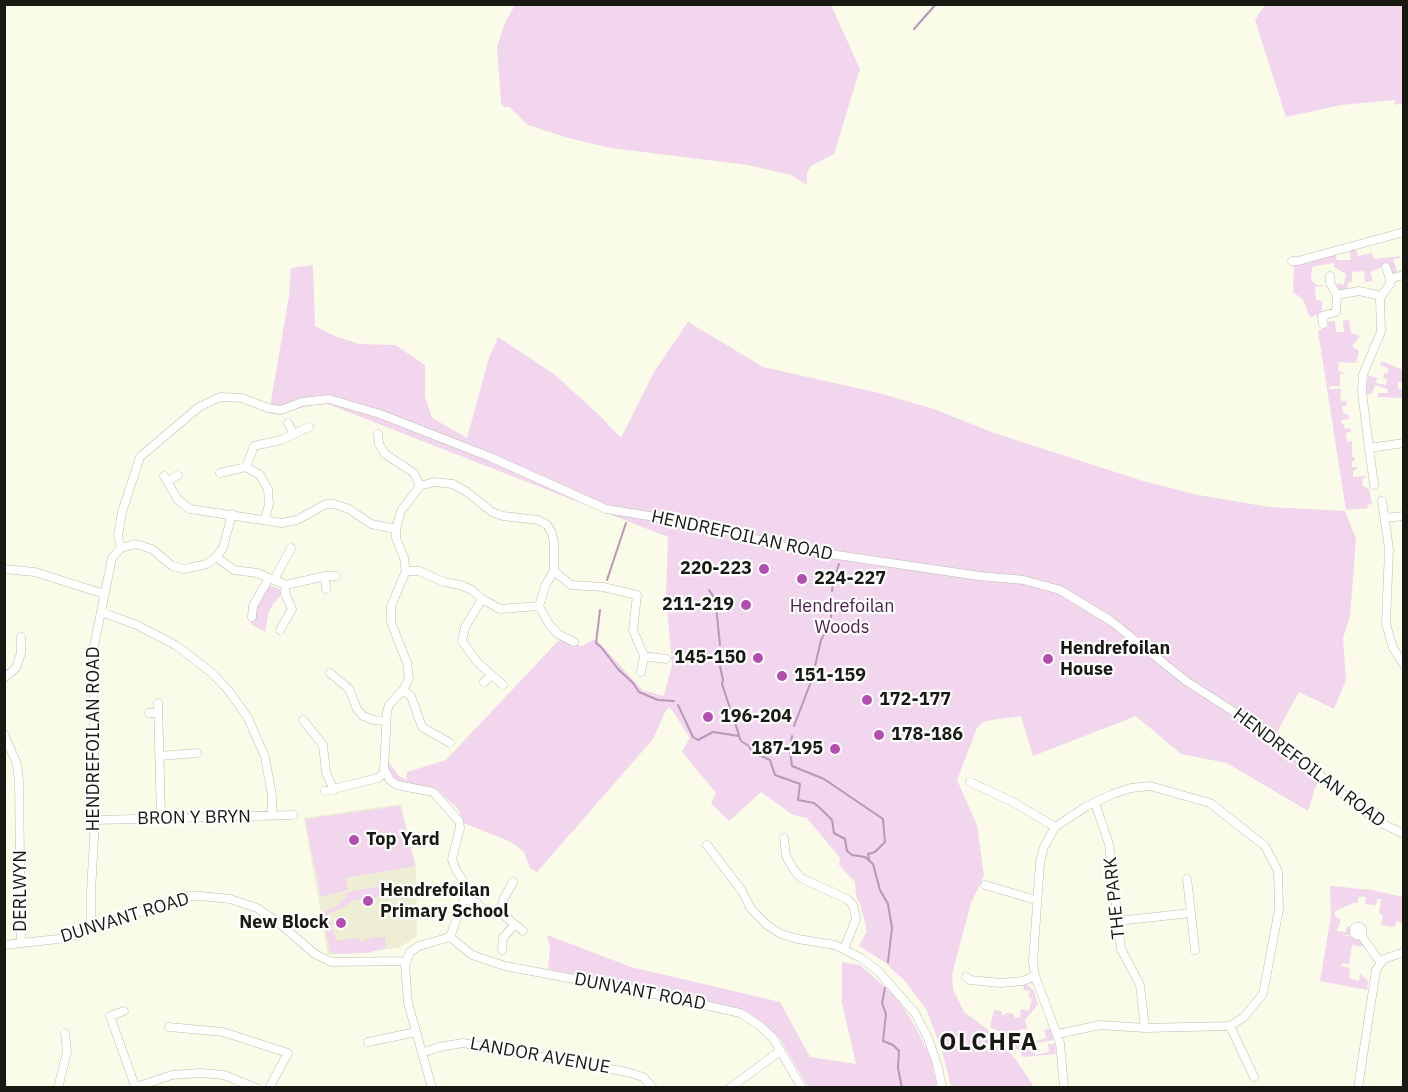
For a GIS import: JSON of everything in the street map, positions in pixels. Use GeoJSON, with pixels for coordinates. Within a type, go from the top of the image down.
{"type":"FeatureCollection","features":[{"type":"Feature","properties":{"kind":"street"},"geometry":{"type":"LineString","coordinates":[[1292,261],[1404,232]]}},
{"type":"Feature","properties":{"kind":"street"},"geometry":{"type":"LineString","coordinates":[[1374,485],[1362,392],[1363,374],[1381,332],[1380,298],[1390,284],[1386,267]]}},
{"type":"Feature","properties":{"kind":"street"},"geometry":{"type":"LineString","coordinates":[[1390,279],[1403,275]]}},
{"type":"Feature","properties":{"kind":"street"},"geometry":{"type":"LineString","coordinates":[[1323,324],[1322,316],[1336,312],[1330,276]]}},
{"type":"Feature","properties":{"kind":"street"},"geometry":{"type":"LineString","coordinates":[[1335,296],[1359,291],[1377,295],[1380,298]]}},
{"type":"Feature","properties":{"kind":"street","name":"HENDREFOILAN ROAD"},"geometry":{"type":"LineString","coordinates":[[91,930],[95,820],[93,651],[112,558],[119,550],[118,536],[122,513],[140,457],[199,407],[220,397],[242,398],[268,408],[281,410],[302,402],[329,399],[391,418],[490,457],[606,509],[704,525],[789,548],[979,576],[1024,580],[1060,590],[1111,621],[1186,681],[1261,729],[1377,821],[1404,834]]}},
{"type":"Feature","properties":{"kind":"street"},"geometry":{"type":"LineString","coordinates":[[288,423],[293,433]]}},
{"type":"Feature","properties":{"kind":"street"},"geometry":{"type":"LineString","coordinates":[[246,467],[254,446],[281,440],[309,427]]}},
{"type":"Feature","properties":{"kind":"street"},"geometry":{"type":"LineString","coordinates":[[378,434],[379,444],[385,454],[414,473],[420,486]]}},
{"type":"Feature","properties":{"kind":"street"},"geometry":{"type":"LineString","coordinates":[[1369,448],[1404,443]]}},
{"type":"Feature","properties":{"kind":"street"},"geometry":{"type":"LineString","coordinates":[[370,445],[379,444]]}},
{"type":"Feature","properties":{"kind":"street"},"geometry":{"type":"LineString","coordinates":[[220,473],[246,467],[260,475],[268,489],[269,504],[265,519]]}},
{"type":"Feature","properties":{"kind":"street"},"geometry":{"type":"LineString","coordinates":[[178,476],[166,478],[178,500],[190,509],[282,523],[297,520],[327,504],[334,504],[349,509],[370,524],[396,529]]}},
{"type":"Feature","properties":{"kind":"street"},"geometry":{"type":"LineString","coordinates":[[432,1088],[408,1003],[405,965],[410,952],[419,946],[450,938],[465,899],[466,888],[452,859],[460,835],[459,821],[448,806],[433,792],[397,785],[385,773],[386,721],[389,705],[404,690],[409,679],[409,671],[393,633],[390,614],[394,598],[406,571],[404,558],[396,538],[396,529],[401,511],[420,486],[434,482],[453,484],[492,512],[503,516],[538,520],[547,525],[555,543],[554,571],[546,584],[540,606],[554,629],[570,642]]}},
{"type":"Feature","properties":{"kind":"street"},"geometry":{"type":"LineString","coordinates":[[1382,501],[1389,549],[1386,624],[1393,648],[1404,665]]}},
{"type":"Feature","properties":{"kind":"street"},"geometry":{"type":"LineString","coordinates":[[119,550],[135,544],[144,545],[172,566],[184,569],[207,564],[223,548],[232,514]]}},
{"type":"Feature","properties":{"kind":"street"},"geometry":{"type":"LineString","coordinates":[[1385,518],[1404,516]]}},
{"type":"Feature","properties":{"kind":"street"},"geometry":{"type":"LineString","coordinates":[[252,617],[253,606],[291,548]]}},
{"type":"Feature","properties":{"kind":"street"},"geometry":{"type":"LineString","coordinates":[[216,557],[234,570],[257,573],[286,585],[325,576],[336,576]]}},
{"type":"Feature","properties":{"kind":"street"},"geometry":{"type":"LineString","coordinates":[[4,569],[35,572],[104,594]]}},
{"type":"Feature","properties":{"kind":"street"},"geometry":{"type":"LineString","coordinates":[[406,571],[419,571],[444,582],[460,585],[472,590],[482,599],[500,609],[540,606]]}},
{"type":"Feature","properties":{"kind":"street"},"geometry":{"type":"LineString","coordinates":[[554,571],[571,585],[603,587],[637,595],[633,630],[644,656],[641,672]]}},
{"type":"Feature","properties":{"kind":"street"},"geometry":{"type":"LineString","coordinates":[[325,576],[326,589]]}},
{"type":"Feature","properties":{"kind":"street"},"geometry":{"type":"LineString","coordinates":[[280,630],[292,609],[285,593],[286,585]]}},
{"type":"Feature","properties":{"kind":"street"},"geometry":{"type":"LineString","coordinates":[[482,599],[465,627],[462,640],[477,662],[503,685]]}},
{"type":"Feature","properties":{"kind":"street"},"geometry":{"type":"LineString","coordinates":[[101,612],[177,646],[212,673],[229,691],[248,718],[265,757],[272,796],[272,816]]}},
{"type":"Feature","properties":{"kind":"street"},"geometry":{"type":"LineString","coordinates":[[4,678],[16,668],[21,653],[21,637]]}},
{"type":"Feature","properties":{"kind":"street"},"geometry":{"type":"LineString","coordinates":[[644,656],[666,659]]}},
{"type":"Feature","properties":{"kind":"street"},"geometry":{"type":"LineString","coordinates":[[330,673],[350,689],[357,709],[363,716],[386,721]]}},
{"type":"Feature","properties":{"kind":"street"},"geometry":{"type":"LineString","coordinates":[[484,682],[492,675]]}},
{"type":"Feature","properties":{"kind":"street"},"geometry":{"type":"LineString","coordinates":[[404,690],[411,696],[422,727],[450,743]]}},
{"type":"Feature","properties":{"kind":"street"},"geometry":{"type":"LineString","coordinates":[[158,703],[161,818]]}},
{"type":"Feature","properties":{"kind":"street"},"geometry":{"type":"LineString","coordinates":[[149,713],[158,713]]}},
{"type":"Feature","properties":{"kind":"street"},"geometry":{"type":"LineString","coordinates":[[303,720],[323,746],[326,772],[334,790]]}},
{"type":"Feature","properties":{"kind":"street","name":"DERLWYN"},"geometry":{"type":"LineString","coordinates":[[4,734],[17,764],[19,781],[21,943]]}},
{"type":"Feature","properties":{"kind":"street"},"geometry":{"type":"LineString","coordinates":[[160,756],[197,752]]}},
{"type":"Feature","properties":{"kind":"street"},"geometry":{"type":"LineString","coordinates":[[325,791],[378,778],[385,773]]}},
{"type":"Feature","properties":{"kind":"street"},"geometry":{"type":"LineString","coordinates":[[970,782],[1013,802],[1055,827]]}},
{"type":"Feature","properties":{"kind":"street"},"geometry":{"type":"LineString","coordinates":[[1058,1034],[1100,1025],[1145,1028],[1230,1026],[1244,1017],[1263,994],[1279,909],[1278,871],[1265,846],[1210,802],[1150,786],[1131,788],[1113,794],[1095,802],[1055,827],[1042,855],[1036,900],[1033,962],[1035,975],[1058,1034],[1065,1088]]}},
{"type":"Feature","properties":{"kind":"street","name":"THE PARK"},"geometry":{"type":"LineString","coordinates":[[1095,802],[1109,844],[1121,950],[1140,985],[1145,1028]]}},
{"type":"Feature","properties":{"kind":"street","name":"BRON Y BRYN"},"geometry":{"type":"LineString","coordinates":[[95,820],[293,815]]}},
{"type":"Feature","properties":{"kind":"street"},"geometry":{"type":"LineString","coordinates":[[784,838],[786,856],[801,878],[847,899],[853,905],[856,920],[844,949]]}},
{"type":"Feature","properties":{"kind":"street"},"geometry":{"type":"LineString","coordinates":[[707,845],[742,891],[751,909],[767,925],[782,934],[798,939],[822,942],[844,949],[878,971],[915,1013],[928,1038],[938,1067],[942,1088]]}},
{"type":"Feature","properties":{"kind":"street"},"geometry":{"type":"LineString","coordinates":[[1187,879],[1195,950]]}},
{"type":"Feature","properties":{"kind":"street"},"geometry":{"type":"LineString","coordinates":[[501,913],[503,900],[513,882]]}},
{"type":"Feature","properties":{"kind":"street"},"geometry":{"type":"LineString","coordinates":[[985,885],[1036,900]]}},
{"type":"Feature","properties":{"kind":"street","name":"DUNVANT ROAD"},"geometry":{"type":"LineString","coordinates":[[4,945],[67,938],[187,897],[215,897],[257,908],[278,922],[315,954],[332,962],[406,961]]}},
{"type":"Feature","properties":{"kind":"street"},"geometry":{"type":"LineString","coordinates":[[465,899],[477,903],[486,913],[501,913],[523,931]]}},
{"type":"Feature","properties":{"kind":"street"},"geometry":{"type":"LineString","coordinates":[[1117,921],[1191,913]]}},
{"type":"Feature","properties":{"kind":"street"},"geometry":{"type":"LineString","coordinates":[[502,950],[503,938],[514,925]]}},
{"type":"Feature","properties":{"kind":"street"},"geometry":{"type":"LineString","coordinates":[[1360,934],[1380,962]]}},
{"type":"Feature","properties":{"kind":"street","name":"DUNVANT ROAD"},"geometry":{"type":"LineString","coordinates":[[450,938],[472,955],[505,966],[740,1013],[759,1024],[773,1038],[802,1088]]}},
{"type":"Feature","properties":{"kind":"street"},"geometry":{"type":"LineString","coordinates":[[1358,1088],[1374,979],[1380,962],[1404,952]]}},
{"type":"Feature","properties":{"kind":"street"},"geometry":{"type":"LineString","coordinates":[[966,977],[978,981],[1001,982],[1023,981],[1035,975]]}},
{"type":"Feature","properties":{"kind":"street"},"geometry":{"type":"LineString","coordinates":[[124,1011],[110,1016],[134,1087],[172,1075],[201,1073],[224,1076],[256,1088]]}},
{"type":"Feature","properties":{"kind":"street"},"geometry":{"type":"LineString","coordinates":[[1230,1026],[1254,1077]]}},
{"type":"Feature","properties":{"kind":"street"},"geometry":{"type":"LineString","coordinates":[[169,1027],[223,1032],[288,1053],[269,1088]]}},
{"type":"Feature","properties":{"kind":"street"},"geometry":{"type":"LineString","coordinates":[[368,1042],[416,1032]]}},
{"type":"Feature","properties":{"kind":"street"},"geometry":{"type":"LineString","coordinates":[[58,1088],[67,1052],[65,1033]]}},
{"type":"Feature","properties":{"kind":"street","name":"LANDOR AVENUE"},"geometry":{"type":"LineString","coordinates":[[422,1053],[454,1043],[479,1045],[627,1072],[644,1077],[653,1088]]}},
{"type":"Feature","properties":{"kind":"street"},"geometry":{"type":"LineString","coordinates":[[730,1088],[780,1051]]}},
{"type":"Feature","properties":{"kind":"shaded area","name":"Hendrefoilan Primary School"},"geometry":{"type":"Polygon","coordinates":[[[401,804],[416,867],[417,936],[399,948],[328,955],[304,818],[401,804]]]}},
{"type":"Feature","properties":{"kind":"green space"},"geometry":{"type":"Polygon","coordinates":[[[515,5],[831,5],[860,69],[834,154],[811,166],[807,172],[807,185],[791,175],[748,165],[611,148],[568,138],[528,125],[509,107],[504,107],[501,103],[497,47],[505,23],[515,5]]]}},
{"type":"Feature","properties":{"kind":"green space"},"geometry":{"type":"Polygon","coordinates":[[[1265,5],[1403,5],[1403,103],[1395,105],[1395,100],[1341,105],[1286,117],[1255,20],[1265,5]]]}},
{"type":"Feature","properties":{"kind":"green space"},"geometry":{"type":"Polygon","coordinates":[[[1356,248],[1358,256],[1372,253],[1373,259],[1403,256],[1393,260],[1398,273],[1391,273],[1384,266],[1370,272],[1373,281],[1365,282],[1364,271],[1352,272],[1352,282],[1348,282],[1347,289],[1339,291],[1338,283],[1344,285],[1346,274],[1334,267],[1334,263],[1315,266],[1312,268],[1311,280],[1317,285],[1323,285],[1315,287],[1316,300],[1322,301],[1322,313],[1310,317],[1303,300],[1293,292],[1294,266],[1335,253],[1337,260],[1351,260],[1349,249],[1356,248]]]}},
{"type":"Feature","properties":{"kind":"green space","name":"Hendrefoilan Woods"},"geometry":{"type":"Polygon","coordinates":[[[313,265],[315,326],[359,344],[395,345],[425,365],[425,397],[432,418],[467,438],[489,358],[498,337],[554,374],[621,438],[654,372],[688,322],[763,367],[879,393],[934,409],[994,433],[1143,481],[1198,495],[1269,507],[1345,511],[1356,539],[1350,616],[1343,638],[1346,680],[1334,709],[1299,692],[1277,732],[1323,773],[1315,788],[1308,811],[1227,763],[1181,754],[1136,716],[1033,756],[1021,716],[983,722],[977,728],[957,780],[977,825],[984,876],[971,903],[952,974],[953,989],[964,1012],[994,1034],[1017,1061],[1034,1087],[951,1087],[942,1050],[926,1009],[905,981],[883,961],[859,946],[867,931],[856,896],[855,882],[839,865],[840,858],[807,818],[793,815],[761,792],[729,821],[711,803],[716,793],[682,752],[690,738],[670,707],[666,710],[653,739],[537,872],[530,868],[524,852],[511,842],[464,823],[458,809],[436,789],[404,783],[393,778],[388,770],[388,761],[399,776],[406,780],[407,772],[446,760],[558,641],[582,646],[597,640],[642,690],[664,696],[672,664],[666,597],[668,537],[325,403],[279,415],[269,413],[289,296],[291,268],[313,265]]]}},
{"type":"Feature","properties":{"kind":"green space"},"geometry":{"type":"Polygon","coordinates":[[[1349,320],[1351,333],[1360,336],[1352,346],[1359,351],[1356,363],[1339,362],[1338,371],[1343,372],[1340,374],[1340,386],[1330,386],[1329,389],[1342,389],[1341,401],[1346,401],[1347,405],[1342,406],[1343,414],[1348,414],[1349,419],[1341,420],[1345,429],[1350,428],[1351,432],[1346,433],[1347,442],[1352,441],[1352,457],[1355,461],[1352,461],[1352,467],[1357,467],[1353,471],[1353,477],[1367,476],[1362,479],[1363,486],[1369,489],[1372,504],[1367,505],[1368,508],[1346,510],[1318,331],[1328,327],[1327,322],[1335,321],[1336,332],[1344,332],[1343,321],[1349,320]]]}},
{"type":"Feature","properties":{"kind":"green space"},"geometry":{"type":"Polygon","coordinates":[[[1381,361],[1403,370],[1403,383],[1398,382],[1398,389],[1403,389],[1403,398],[1378,397],[1378,393],[1387,393],[1388,389],[1375,385],[1372,394],[1366,394],[1368,375],[1377,378],[1376,383],[1386,385],[1387,379],[1383,378],[1389,368],[1380,365],[1381,361]]]}},
{"type":"Feature","properties":{"kind":"green space"},"geometry":{"type":"Polygon","coordinates":[[[269,585],[280,589],[281,595],[268,614],[265,632],[251,624],[255,608],[269,585]]]}},
{"type":"Feature","properties":{"kind":"green space"},"geometry":{"type":"Polygon","coordinates":[[[400,806],[415,866],[346,878],[348,890],[321,897],[305,819],[400,806]]]}},
{"type":"Feature","properties":{"kind":"green space"},"geometry":{"type":"Polygon","coordinates":[[[391,884],[387,896],[354,900],[328,914],[336,941],[358,938],[361,942],[373,937],[385,937],[386,948],[368,953],[334,954],[330,951],[322,913],[337,906],[346,897],[345,893],[391,884]]]}},
{"type":"Feature","properties":{"kind":"green space"},"geometry":{"type":"Polygon","coordinates":[[[1330,886],[1372,890],[1403,897],[1403,924],[1397,921],[1394,927],[1381,925],[1383,915],[1379,914],[1381,899],[1377,899],[1376,905],[1365,904],[1366,897],[1359,896],[1357,903],[1335,911],[1335,917],[1341,919],[1337,931],[1345,932],[1348,926],[1351,928],[1351,935],[1341,935],[1359,938],[1366,947],[1352,945],[1349,964],[1342,963],[1341,966],[1350,968],[1349,978],[1359,981],[1360,974],[1363,976],[1368,981],[1367,990],[1320,981],[1331,916],[1330,886]]]}},
{"type":"Feature","properties":{"kind":"green space"},"geometry":{"type":"Polygon","coordinates":[[[547,935],[631,967],[780,1002],[810,1057],[856,1064],[842,1003],[842,962],[860,965],[898,999],[915,1026],[931,1059],[937,1087],[808,1087],[779,1037],[748,1012],[548,969],[550,948],[547,935]]]}},
{"type":"Feature","properties":{"kind":"green space"},"geometry":{"type":"Polygon","coordinates":[[[1025,983],[1034,991],[1038,1004],[1025,1020],[1027,1029],[1019,1030],[1021,1036],[1030,1034],[1033,1042],[1046,1038],[1044,1030],[1051,1028],[1054,1040],[1026,1045],[1026,1049],[1034,1047],[1035,1055],[1049,1052],[1048,1044],[1055,1044],[1056,1054],[1023,1057],[1000,1032],[990,1027],[994,1010],[1002,1011],[1002,1015],[1014,1014],[1014,1017],[1020,1018],[1021,1009],[1029,1011],[1032,999],[1028,997],[1030,991],[1023,990],[1025,983]]]}},
{"type":"Feature","properties":{"kind":"waterway"},"geometry":{"type":"LineString","coordinates":[[914,29],[936,4]]}},
{"type":"Feature","properties":{"kind":"waterway"},"geometry":{"type":"LineString","coordinates":[[607,580],[626,523]]}},
{"type":"Feature","properties":{"kind":"waterway"},"geometry":{"type":"LineString","coordinates":[[832,591],[839,564]]}},
{"type":"Feature","properties":{"kind":"waterway"},"geometry":{"type":"LineString","coordinates":[[709,590],[716,606],[720,645]]}},
{"type":"Feature","properties":{"kind":"waterway"},"geometry":{"type":"LineString","coordinates":[[794,726],[812,679],[821,640],[831,622],[831,606]]}},
{"type":"Feature","properties":{"kind":"waterway"},"geometry":{"type":"LineString","coordinates":[[600,610],[596,643],[639,692],[658,700],[674,701]]}},
{"type":"Feature","properties":{"kind":"waterway"},"geometry":{"type":"LineString","coordinates":[[720,666],[722,684],[739,735]]}},
{"type":"Feature","properties":{"kind":"waterway"},"geometry":{"type":"LineString","coordinates":[[678,705],[693,737],[698,740],[713,732],[739,736],[752,752],[770,760],[775,775],[800,784],[798,800],[814,803],[832,820],[834,833],[845,839],[847,851],[852,855],[865,857],[873,864],[880,890],[888,904],[892,928],[888,962]]}},
{"type":"Feature","properties":{"kind":"waterway"},"geometry":{"type":"LineString","coordinates":[[792,736],[790,751],[792,766],[824,779],[883,819],[885,842],[875,852],[868,854],[869,859]]}},
{"type":"Feature","properties":{"kind":"waterway"},"geometry":{"type":"LineString","coordinates":[[885,988],[882,1003],[886,1014],[883,1041],[893,1045],[899,1051],[898,1068],[902,1088]]}},
{"type":"Feature","properties":{"kind":"place","name":"220-223"},"geometry":{"type":"Point","coordinates":[764,569]}},
{"type":"Feature","properties":{"kind":"place","name":"224-227"},"geometry":{"type":"Point","coordinates":[802,579]}},
{"type":"Feature","properties":{"kind":"place","name":"211-219"},"geometry":{"type":"Point","coordinates":[746,605]}},
{"type":"Feature","properties":{"kind":"place","name":"145-150"},"geometry":{"type":"Point","coordinates":[758,658]}},
{"type":"Feature","properties":{"kind":"place","name":"Hendrefoilan House"},"geometry":{"type":"Point","coordinates":[1048,659]}},
{"type":"Feature","properties":{"kind":"place","name":"151-159"},"geometry":{"type":"Point","coordinates":[782,676]}},
{"type":"Feature","properties":{"kind":"place","name":"172-177"},"geometry":{"type":"Point","coordinates":[867,700]}},
{"type":"Feature","properties":{"kind":"place","name":"196-204"},"geometry":{"type":"Point","coordinates":[708,717]}},
{"type":"Feature","properties":{"kind":"place","name":"178-186"},"geometry":{"type":"Point","coordinates":[879,735]}},
{"type":"Feature","properties":{"kind":"place","name":"187-195"},"geometry":{"type":"Point","coordinates":[835,749]}},
{"type":"Feature","properties":{"kind":"place","name":"Top Yard"},"geometry":{"type":"Point","coordinates":[354,840]}},
{"type":"Feature","properties":{"kind":"place","name":"Hendrefoilan Primary School"},"geometry":{"type":"Point","coordinates":[368,901]}},
{"type":"Feature","properties":{"kind":"place","name":"New Block"},"geometry":{"type":"Point","coordinates":[341,923]}},
{"type":"Feature","properties":{"kind":"district","name":"OLCHFA"},"geometry":{"type":"Point","coordinates":[989,1043]}}]}
